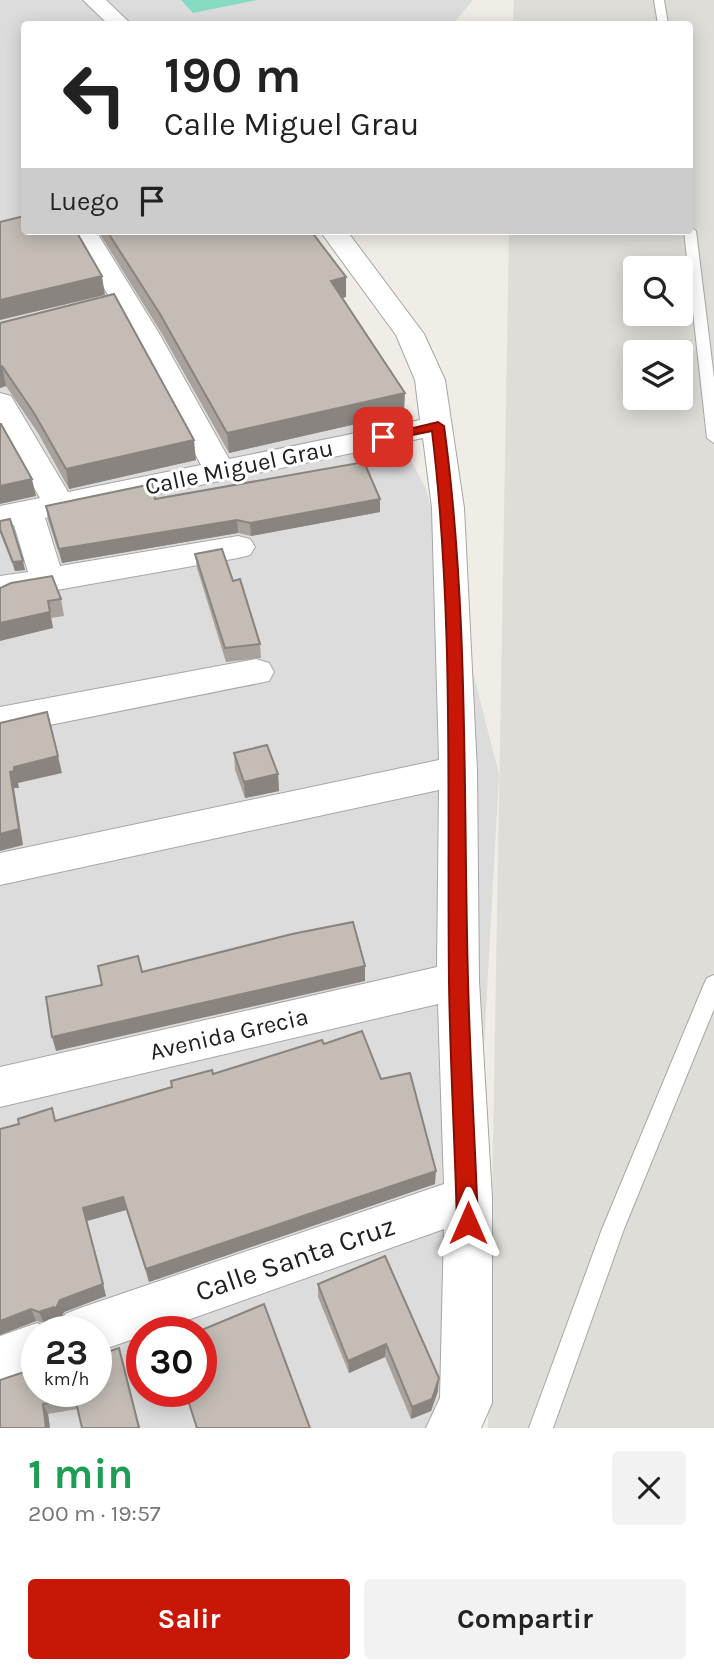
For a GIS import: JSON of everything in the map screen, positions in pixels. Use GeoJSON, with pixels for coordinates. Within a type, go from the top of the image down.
{"type":"FeatureCollection","features":[{"type":"Feature","properties":{"kind":"street"},"geometry":{"type":"LineString","coordinates":[[94,0],[117,21]]}},
{"type":"Feature","properties":{"kind":"street"},"geometry":{"type":"LineString","coordinates":[[85,235],[112,304],[220,471]]}},
{"type":"Feature","properties":{"kind":"street"},"geometry":{"type":"LineString","coordinates":[[336,235],[410,334],[430,380],[448,508],[458,772],[458,981],[468,1198],[466,1403],[452,1428]]}},
{"type":"Feature","properties":{"kind":"street"},"geometry":{"type":"LineString","coordinates":[[0,402],[59,504]]}},
{"type":"Feature","properties":{"kind":"street","name":"Calle Miguel Grau"},"geometry":{"type":"LineString","coordinates":[[13,514],[438,426]]}},
{"type":"Feature","properties":{"kind":"street"},"geometry":{"type":"LineString","coordinates":[[13,514],[47,578]]}},
{"type":"Feature","properties":{"kind":"street"},"geometry":{"type":"LineString","coordinates":[[0,588],[238,547]]}},
{"type":"Feature","properties":{"kind":"street"},"geometry":{"type":"LineString","coordinates":[[0,721],[256,672]]}},
{"type":"Feature","properties":{"kind":"street"},"geometry":{"type":"LineString","coordinates":[[0,869],[458,772]]}},
{"type":"Feature","properties":{"kind":"street","name":"Avenida Grecia"},"geometry":{"type":"LineString","coordinates":[[0,1087],[458,981]]}},
{"type":"Feature","properties":{"kind":"street","name":"Calle Santa Cruz"},"geometry":{"type":"LineString","coordinates":[[112,1322],[468,1198]]}},
{"type":"Feature","properties":{"kind":"street"},"geometry":{"type":"LineString","coordinates":[[0,1361],[21,1354]]}},
{"type":"Feature","properties":{"kind":"lane"},"geometry":{"type":"LineString","coordinates":[[659,0],[662,21]]}},
{"type":"Feature","properties":{"kind":"lane"},"geometry":{"type":"LineString","coordinates":[[690,235],[714,439]]}},
{"type":"Feature","properties":{"kind":"lane"},"geometry":{"type":"LineString","coordinates":[[541,1428],[613,1229],[714,984]]}},
{"type":"Feature","properties":{"kind":"shaded area"},"geometry":{"type":"Polygon","coordinates":[[[0,0],[473,0],[456,21],[21,21],[21,235],[294,235],[426,489],[499,774],[463,1428],[0,1428],[0,0]]]}},
{"type":"Feature","properties":{"kind":"shaded area"},"geometry":{"type":"Polygon","coordinates":[[[514,0],[714,0],[714,1428],[488,1428],[509,235],[693,235],[693,21],[513,21],[514,0]]]}},
{"type":"Feature","properties":{"kind":"green space"},"geometry":{"type":"Polygon","coordinates":[[[181,0],[257,0],[193,13],[181,0]]]}},
{"type":"Feature","properties":{"kind":"building"},"geometry":{"type":"Polygon","coordinates":[[[21,217],[21,235],[78,235],[102,276],[0,300],[0,222],[21,217]]]}},
{"type":"Feature","properties":{"kind":"building"},"geometry":{"type":"Polygon","coordinates":[[[110,235],[314,235],[346,277],[331,281],[405,393],[227,433],[160,314],[110,235]]]}},
{"type":"Feature","properties":{"kind":"building"},"geometry":{"type":"Polygon","coordinates":[[[114,294],[194,440],[66,469],[34,413],[2,366],[0,367],[0,323],[114,294]]]}},
{"type":"Feature","properties":{"kind":"building"},"geometry":{"type":"Polygon","coordinates":[[[1,424],[32,479],[0,486],[1,424]]]}},
{"type":"Feature","properties":{"kind":"building"},"geometry":{"type":"Polygon","coordinates":[[[364,462],[380,499],[250,523],[237,520],[59,549],[46,506],[152,484],[155,499],[364,462]]]}},
{"type":"Feature","properties":{"kind":"building"},"geometry":{"type":"Polygon","coordinates":[[[10,519],[23,561],[13,562],[0,529],[0,521],[10,519]]]}},
{"type":"Feature","properties":{"kind":"building"},"geometry":{"type":"Polygon","coordinates":[[[222,549],[233,581],[240,579],[260,644],[225,648],[195,554],[222,549]]]}},
{"type":"Feature","properties":{"kind":"building"},"geometry":{"type":"Polygon","coordinates":[[[52,576],[61,599],[48,601],[50,612],[0,623],[0,588],[11,583],[52,576]]]}},
{"type":"Feature","properties":{"kind":"building"},"geometry":{"type":"Polygon","coordinates":[[[47,712],[58,756],[14,767],[14,771],[10,772],[19,829],[0,834],[0,723],[47,712]]]}},
{"type":"Feature","properties":{"kind":"building"},"geometry":{"type":"Polygon","coordinates":[[[267,745],[278,774],[244,782],[234,753],[267,745]]]}},
{"type":"Feature","properties":{"kind":"building"},"geometry":{"type":"Polygon","coordinates":[[[353,922],[365,966],[52,1037],[46,997],[102,985],[98,966],[138,956],[142,972],[292,934],[353,922]]]}},
{"type":"Feature","properties":{"kind":"building"},"geometry":{"type":"Polygon","coordinates":[[[362,1031],[381,1079],[410,1073],[436,1171],[146,1269],[123,1197],[83,1208],[103,1284],[60,1300],[55,1310],[54,1307],[39,1312],[31,1309],[0,1321],[0,1129],[19,1124],[18,1119],[52,1108],[55,1121],[172,1087],[171,1081],[212,1070],[213,1074],[322,1040],[324,1044],[362,1031]]]}},
{"type":"Feature","properties":{"kind":"building"},"geometry":{"type":"Polygon","coordinates":[[[385,1256],[439,1378],[432,1399],[412,1407],[386,1344],[348,1361],[318,1284],[385,1256]]]}},
{"type":"Feature","properties":{"kind":"building"},"geometry":{"type":"Polygon","coordinates":[[[264,1304],[310,1428],[197,1428],[190,1407],[217,1407],[217,1324],[264,1304]]]}},
{"type":"Feature","properties":{"kind":"building"},"geometry":{"type":"Polygon","coordinates":[[[119,1348],[126,1376],[126,1407],[134,1407],[139,1428],[82,1428],[77,1407],[112,1407],[112,1350],[119,1348]]]}},
{"type":"Feature","properties":{"kind":"building"},"geometry":{"type":"Polygon","coordinates":[[[21,1373],[21,1407],[43,1407],[46,1428],[0,1428],[0,1380],[21,1373]]]}},
{"type":"Feature","properties":{"kind":"route"},"geometry":{"type":"LineString","coordinates":[[383,437],[438,426],[448,508],[458,772],[458,981],[468,1223]]}}]}
